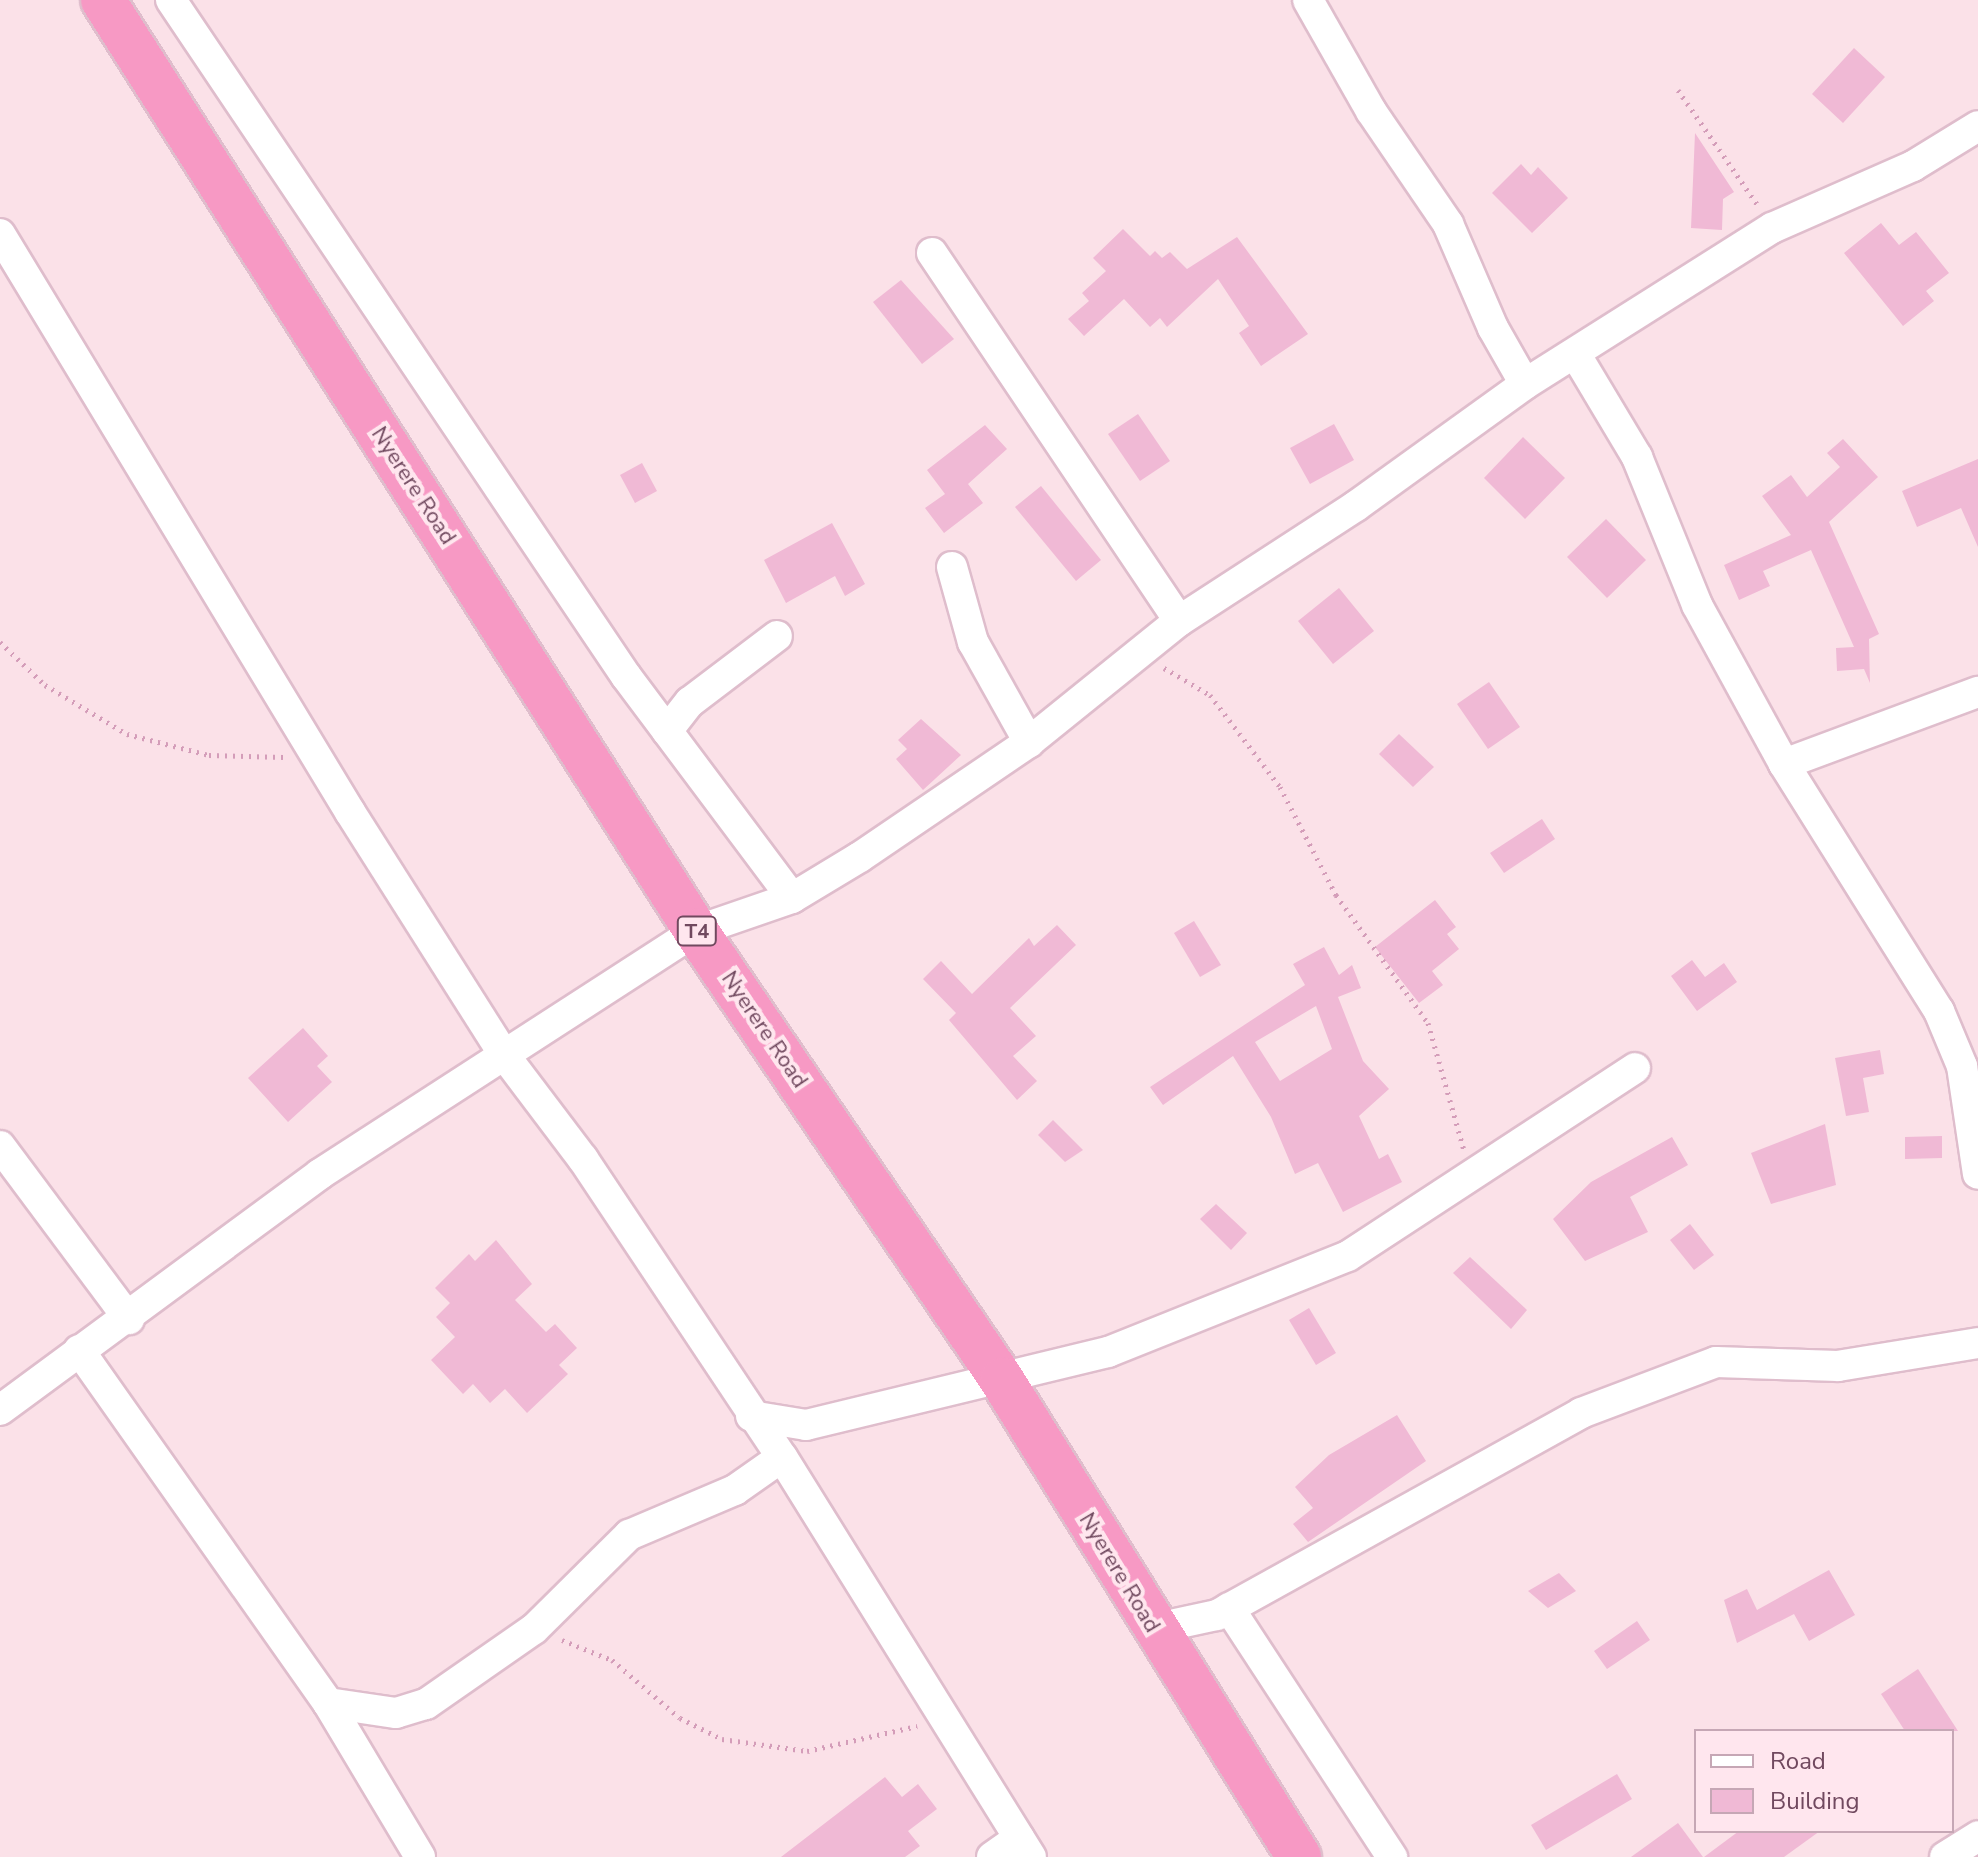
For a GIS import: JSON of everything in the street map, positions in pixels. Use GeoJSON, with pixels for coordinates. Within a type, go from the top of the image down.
{"type":"FeatureCollection","features":[{"type":"Feature","properties":{"kind":"highway","name":"Nyerere Road"},"geometry":{"type":"LineString","coordinates":[[103,0],[696,931],[1002,1380],[1152,1629],[1299,1857]]}},
{"type":"Feature","properties":{"kind":"street"},"geometry":{"type":"LineString","coordinates":[[171,0],[667,731],[792,898]]}},
{"type":"Feature","properties":{"kind":"street"},"geometry":{"type":"LineString","coordinates":[[1308,0],[1371,111],[1448,224],[1525,384]]}},
{"type":"Feature","properties":{"kind":"street"},"geometry":{"type":"LineString","coordinates":[[0,1410],[79,1350],[129,1319],[320,1174],[696,931],[792,898],[1029,742],[1179,621],[1356,506],[1525,384],[1576,355],[1772,228],[1913,166],[1978,126]]}},
{"type":"Feature","properties":{"kind":"street"},"geometry":{"type":"LineString","coordinates":[[0,234],[505,1056],[583,1159],[751,1416],[782,1457],[942,1720],[1025,1848],[992,1857]]}},
{"type":"Feature","properties":{"kind":"street"},"geometry":{"type":"LineString","coordinates":[[932,253],[1179,621]]}},
{"type":"Feature","properties":{"kind":"street"},"geometry":{"type":"LineString","coordinates":[[1576,355],[1637,457],[1697,605],[1784,764],[1939,1011],[1962,1066],[1978,1174]]}},
{"type":"Feature","properties":{"kind":"street"},"geometry":{"type":"LineString","coordinates":[[952,567],[973,642],[1029,742]]}},
{"type":"Feature","properties":{"kind":"street"},"geometry":{"type":"LineString","coordinates":[[667,731],[690,702],[777,636]]}},
{"type":"Feature","properties":{"kind":"street"},"geometry":{"type":"LineString","coordinates":[[1784,764],[1978,692]]}},
{"type":"Feature","properties":{"kind":"street"},"geometry":{"type":"LineString","coordinates":[[751,1416],[806,1425],[1108,1352],[1348,1256],[1635,1068]]}},
{"type":"Feature","properties":{"kind":"street"},"geometry":{"type":"LineString","coordinates":[[0,1146],[129,1319]]}},
{"type":"Feature","properties":{"kind":"street"},"geometry":{"type":"LineString","coordinates":[[1152,1629],[1229,1608],[1581,1413],[1704,1366],[1730,1360],[1838,1366],[1978,1343]]}},
{"type":"Feature","properties":{"kind":"street"},"geometry":{"type":"LineString","coordinates":[[79,1350],[328,1703],[420,1857]]}},
{"type":"Feature","properties":{"kind":"street"},"geometry":{"type":"LineString","coordinates":[[328,1703],[396,1713],[426,1704],[534,1629],[629,1535],[735,1490],[782,1457]]}},
{"type":"Feature","properties":{"kind":"street"},"geometry":{"type":"LineString","coordinates":[[1229,1608],[1392,1857]]}},
{"type":"Feature","properties":{"kind":"street"},"geometry":{"type":"LineString","coordinates":[[1945,1857],[1978,1836]]}},
{"type":"Feature","properties":{"kind":"path"},"geometry":{"type":"LineString","coordinates":[[1678,90],[1772,228]]}},
{"type":"Feature","properties":{"kind":"path"},"geometry":{"type":"LineString","coordinates":[[0,642],[45,685],[127,734],[209,755],[321,759]]}},
{"type":"Feature","properties":{"kind":"path"},"geometry":{"type":"LineString","coordinates":[[1131,657],[1182,674],[1210,695],[1280,787],[1336,895],[1428,1023],[1439,1080],[1472,1174]]}},
{"type":"Feature","properties":{"kind":"path"},"geometry":{"type":"LineString","coordinates":[[534,1629],[612,1660],[680,1718],[722,1739],[771,1750],[807,1751],[942,1720]]}},
{"type":"Feature","properties":{"kind":"building"},"geometry":{"type":"Polygon","coordinates":[[[1854,48],[1885,77],[1843,123],[1812,94],[1854,48]]]}},
{"type":"Feature","properties":{"kind":"building"},"geometry":{"type":"Polygon","coordinates":[[[1695,133],[1734,192],[1723,199],[1722,230],[1691,228],[1695,133]]]}},
{"type":"Feature","properties":{"kind":"building"},"geometry":{"type":"Polygon","coordinates":[[[1521,164],[1531,175],[1538,167],[1568,198],[1532,233],[1492,193],[1521,164]]]}},
{"type":"Feature","properties":{"kind":"building"},"geometry":{"type":"Polygon","coordinates":[[[1881,223],[1899,245],[1916,232],[1949,273],[1926,291],[1934,301],[1903,326],[1844,253],[1881,223]]]}},
{"type":"Feature","properties":{"kind":"building"},"geometry":{"type":"Polygon","coordinates":[[[1123,229],[1150,256],[1155,251],[1162,258],[1170,252],[1187,269],[1237,237],[1308,334],[1261,366],[1239,333],[1249,326],[1218,279],[1167,327],[1160,318],[1150,327],[1124,299],[1084,336],[1068,319],[1089,301],[1082,293],[1106,271],[1093,258],[1123,229]]]}},
{"type":"Feature","properties":{"kind":"building"},"geometry":{"type":"Polygon","coordinates":[[[901,280],[954,339],[922,364],[873,302],[901,280]]]}},
{"type":"Feature","properties":{"kind":"building"},"geometry":{"type":"Polygon","coordinates":[[[1138,414],[1170,461],[1140,481],[1108,434],[1138,414]]]}},
{"type":"Feature","properties":{"kind":"building"},"geometry":{"type":"Polygon","coordinates":[[[1334,424],[1354,460],[1310,484],[1290,448],[1334,424]]]}},
{"type":"Feature","properties":{"kind":"building"},"geometry":{"type":"Polygon","coordinates":[[[985,425],[1007,449],[968,484],[983,503],[944,533],[925,508],[945,494],[927,470],[985,425]]]}},
{"type":"Feature","properties":{"kind":"building"},"geometry":{"type":"Polygon","coordinates":[[[1523,437],[1565,478],[1525,519],[1484,478],[1523,437]]]}},
{"type":"Feature","properties":{"kind":"building"},"geometry":{"type":"Polygon","coordinates":[[[1843,439],[1878,477],[1829,522],[1879,634],[1869,639],[1870,683],[1864,669],[1837,671],[1836,648],[1854,647],[1811,550],[1763,571],[1770,586],[1739,600],[1724,565],[1791,535],[1762,496],[1791,475],[1807,497],[1840,467],[1827,453],[1843,439]]]}},
{"type":"Feature","properties":{"kind":"building"},"geometry":{"type":"Polygon","coordinates":[[[1978,459],[1978,547],[1961,508],[1917,527],[1902,491],[1978,459]]]}},
{"type":"Feature","properties":{"kind":"building"},"geometry":{"type":"Polygon","coordinates":[[[642,463],[657,491],[635,503],[620,475],[642,463]]]}},
{"type":"Feature","properties":{"kind":"building"},"geometry":{"type":"Polygon","coordinates":[[[1041,486],[1101,560],[1076,581],[1015,507],[1041,486]]]}},
{"type":"Feature","properties":{"kind":"building"},"geometry":{"type":"Polygon","coordinates":[[[1606,519],[1646,560],[1607,598],[1567,557],[1606,519]]]}},
{"type":"Feature","properties":{"kind":"building"},"geometry":{"type":"Polygon","coordinates":[[[832,523],[865,584],[845,596],[835,576],[786,603],[764,560],[832,523]]]}},
{"type":"Feature","properties":{"kind":"building"},"geometry":{"type":"Polygon","coordinates":[[[1339,588],[1374,631],[1333,664],[1298,621],[1339,588]]]}},
{"type":"Feature","properties":{"kind":"building"},"geometry":{"type":"Polygon","coordinates":[[[1489,682],[1520,727],[1488,749],[1457,704],[1489,682]]]}},
{"type":"Feature","properties":{"kind":"building"},"geometry":{"type":"Polygon","coordinates":[[[921,719],[961,755],[923,790],[896,759],[907,749],[898,740],[921,719]]]}},
{"type":"Feature","properties":{"kind":"building"},"geometry":{"type":"Polygon","coordinates":[[[1399,734],[1434,767],[1413,787],[1379,754],[1399,734]]]}},
{"type":"Feature","properties":{"kind":"building"},"geometry":{"type":"Polygon","coordinates":[[[1542,819],[1555,839],[1504,873],[1490,853],[1542,819]]]}},
{"type":"Feature","properties":{"kind":"building"},"geometry":{"type":"Polygon","coordinates":[[[1435,900],[1456,927],[1447,934],[1459,949],[1432,971],[1443,985],[1419,1003],[1375,947],[1435,900]]]}},
{"type":"Feature","properties":{"kind":"building"},"geometry":{"type":"Polygon","coordinates":[[[1194,921],[1221,965],[1200,977],[1174,933],[1194,921]]]}},
{"type":"Feature","properties":{"kind":"building"},"geometry":{"type":"Polygon","coordinates":[[[1057,925],[1076,945],[1010,1008],[1036,1036],[1013,1056],[1037,1081],[1017,1100],[949,1020],[956,1013],[923,979],[941,961],[972,994],[1029,938],[1034,946],[1057,925]]]}},
{"type":"Feature","properties":{"kind":"building"},"geometry":{"type":"Polygon","coordinates":[[[1324,947],[1339,975],[1352,965],[1361,988],[1338,997],[1363,1061],[1389,1089],[1359,1116],[1379,1159],[1388,1154],[1402,1182],[1343,1212],[1318,1163],[1295,1174],[1271,1117],[1233,1056],[1163,1105],[1150,1087],[1305,985],[1293,964],[1324,947]],[[1316,1006],[1255,1042],[1280,1081],[1332,1049],[1316,1006]]]}},
{"type":"Feature","properties":{"kind":"building"},"geometry":{"type":"Polygon","coordinates":[[[1692,960],[1705,977],[1724,963],[1737,982],[1697,1011],[1671,976],[1692,960]]]}},
{"type":"Feature","properties":{"kind":"building"},"geometry":{"type":"Polygon","coordinates":[[[303,1028],[328,1056],[317,1066],[332,1082],[288,1122],[248,1078],[303,1028]]]}},
{"type":"Feature","properties":{"kind":"building"},"geometry":{"type":"Polygon","coordinates":[[[1880,1050],[1884,1074],[1863,1078],[1869,1112],[1846,1116],[1835,1058],[1880,1050]]]}},
{"type":"Feature","properties":{"kind":"building"},"geometry":{"type":"Polygon","coordinates":[[[1053,1120],[1083,1150],[1065,1162],[1038,1135],[1053,1120]]]}},
{"type":"Feature","properties":{"kind":"building"},"geometry":{"type":"Polygon","coordinates":[[[1825,1124],[1836,1185],[1771,1204],[1751,1153],[1825,1124]]]}},
{"type":"Feature","properties":{"kind":"building"},"geometry":{"type":"Polygon","coordinates":[[[1942,1136],[1942,1158],[1905,1159],[1905,1137],[1942,1136]]]}},
{"type":"Feature","properties":{"kind":"building"},"geometry":{"type":"Polygon","coordinates":[[[1672,1137],[1688,1165],[1630,1197],[1648,1232],[1585,1261],[1553,1219],[1591,1182],[1672,1137]]]}},
{"type":"Feature","properties":{"kind":"building"},"geometry":{"type":"Polygon","coordinates":[[[1216,1204],[1247,1233],[1231,1250],[1200,1219],[1216,1204]]]}},
{"type":"Feature","properties":{"kind":"building"},"geometry":{"type":"Polygon","coordinates":[[[1690,1224],[1714,1255],[1694,1270],[1670,1240],[1690,1224]]]}},
{"type":"Feature","properties":{"kind":"building"},"geometry":{"type":"Polygon","coordinates":[[[496,1240],[532,1284],[515,1300],[546,1332],[555,1324],[577,1348],[559,1365],[568,1374],[527,1413],[505,1389],[490,1403],[473,1384],[463,1394],[431,1360],[455,1337],[436,1317],[450,1303],[435,1288],[469,1254],[475,1261],[496,1240]]]}},
{"type":"Feature","properties":{"kind":"building"},"geometry":{"type":"Polygon","coordinates":[[[1470,1257],[1527,1310],[1511,1329],[1453,1273],[1470,1257]]]}},
{"type":"Feature","properties":{"kind":"building"},"geometry":{"type":"Polygon","coordinates":[[[1309,1308],[1336,1353],[1316,1365],[1289,1320],[1309,1308]]]}},
{"type":"Feature","properties":{"kind":"building"},"geometry":{"type":"Polygon","coordinates":[[[1397,1415],[1426,1461],[1308,1542],[1293,1524],[1313,1508],[1295,1487],[1329,1455],[1397,1415]]]}},
{"type":"Feature","properties":{"kind":"building"},"geometry":{"type":"Polygon","coordinates":[[[1829,1570],[1855,1615],[1809,1641],[1794,1614],[1737,1643],[1724,1600],[1747,1589],[1757,1610],[1829,1570]]]}},
{"type":"Feature","properties":{"kind":"building"},"geometry":{"type":"Polygon","coordinates":[[[1559,1573],[1576,1591],[1548,1608],[1528,1591],[1559,1573]]]}},
{"type":"Feature","properties":{"kind":"building"},"geometry":{"type":"Polygon","coordinates":[[[1637,1621],[1650,1640],[1607,1669],[1594,1651],[1637,1621]]]}},
{"type":"Feature","properties":{"kind":"building"},"geometry":{"type":"Polygon","coordinates":[[[1918,1669],[1958,1731],[1904,1729],[1881,1694],[1918,1669]]]}},
{"type":"Feature","properties":{"kind":"building"},"geometry":{"type":"Polygon","coordinates":[[[1617,1774],[1632,1799],[1546,1850],[1531,1825],[1617,1774]]]}},
{"type":"Feature","properties":{"kind":"building"},"geometry":{"type":"Polygon","coordinates":[[[885,1777],[902,1797],[918,1784],[937,1809],[908,1831],[920,1846],[905,1857],[781,1857],[885,1777]]]}},
{"type":"Feature","properties":{"kind":"building"},"geometry":{"type":"Polygon","coordinates":[[[1678,1823],[1703,1857],[1631,1857],[1678,1823]]]}},
{"type":"Feature","properties":{"kind":"building"},"geometry":{"type":"Polygon","coordinates":[[[1736,1833],[1817,1833],[1784,1857],[1704,1857],[1736,1833]]]}}]}
